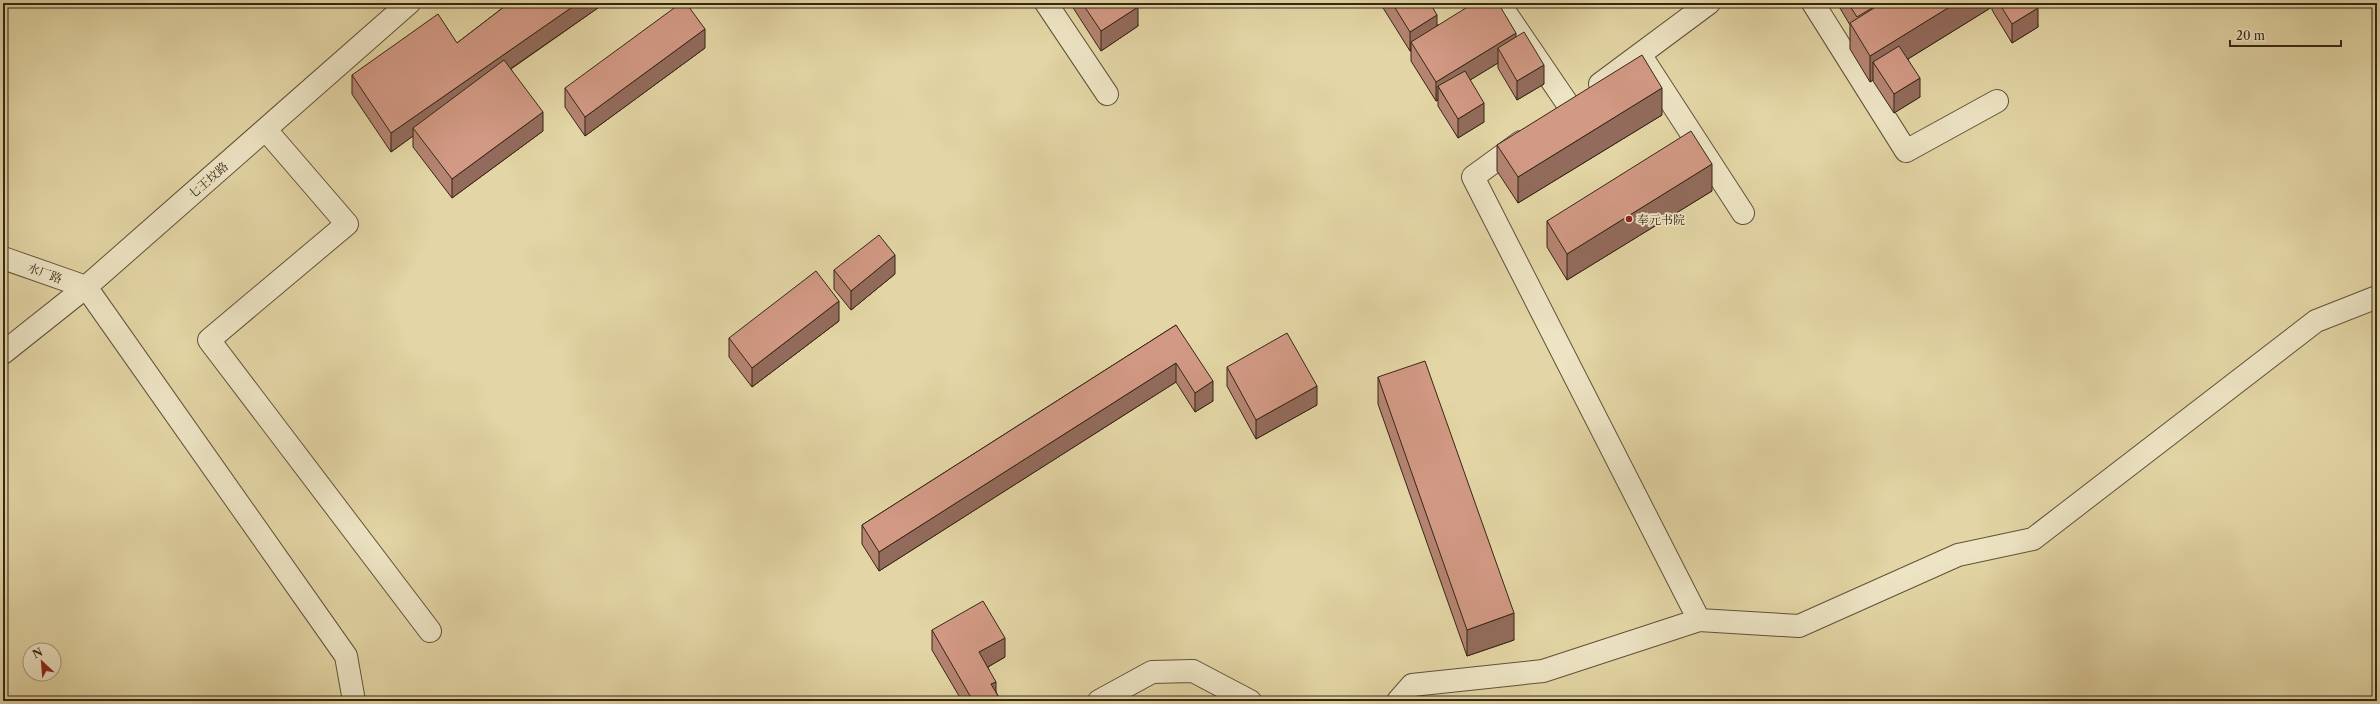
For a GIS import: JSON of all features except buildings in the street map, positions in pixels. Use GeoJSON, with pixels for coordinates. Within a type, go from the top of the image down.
{"type":"FeatureCollection","features":[{"type":"Feature","properties":{"kind":"street","name":"七王坟路"},"geometry":{"type":"LineString","coordinates":[[3,353],[86,288],[409,3]]}},
{"type":"Feature","properties":{"kind":"street"},"geometry":{"type":"LineString","coordinates":[[1046,3],[1107,94]]}},
{"type":"Feature","properties":{"kind":"street"},"geometry":{"type":"LineString","coordinates":[[1499,3],[1569,106]]}},
{"type":"Feature","properties":{"kind":"street"},"geometry":{"type":"LineString","coordinates":[[1699,620],[1473,177],[1709,3]]}},
{"type":"Feature","properties":{"kind":"street"},"geometry":{"type":"LineString","coordinates":[[1813,3],[1906,152],[1997,101]]}},
{"type":"Feature","properties":{"kind":"street"},"geometry":{"type":"LineString","coordinates":[[1640,54],[1743,213]]}},
{"type":"Feature","properties":{"kind":"street"},"geometry":{"type":"LineString","coordinates":[[266,130],[347,224],[209,340],[430,630]]}},
{"type":"Feature","properties":{"kind":"street","name":"水厂路"},"geometry":{"type":"LineString","coordinates":[[3,258],[86,288]]}},
{"type":"Feature","properties":{"kind":"street"},"geometry":{"type":"LineString","coordinates":[[86,288],[346,656],[354,701]]}},
{"type":"Feature","properties":{"kind":"street"},"geometry":{"type":"LineString","coordinates":[[1398,701],[1412,685],[1543,671],[1699,620],[1799,626],[1958,555],[2033,539],[2316,320],[2377,298]]}},
{"type":"Feature","properties":{"kind":"street"},"geometry":{"type":"LineString","coordinates":[[1099,701],[1152,672],[1193,671],[1250,701]]}},
{"type":"Feature","properties":{"kind":"place","name":"奉元书院"},"geometry":{"type":"Point","coordinates":[1629,219]}}]}
